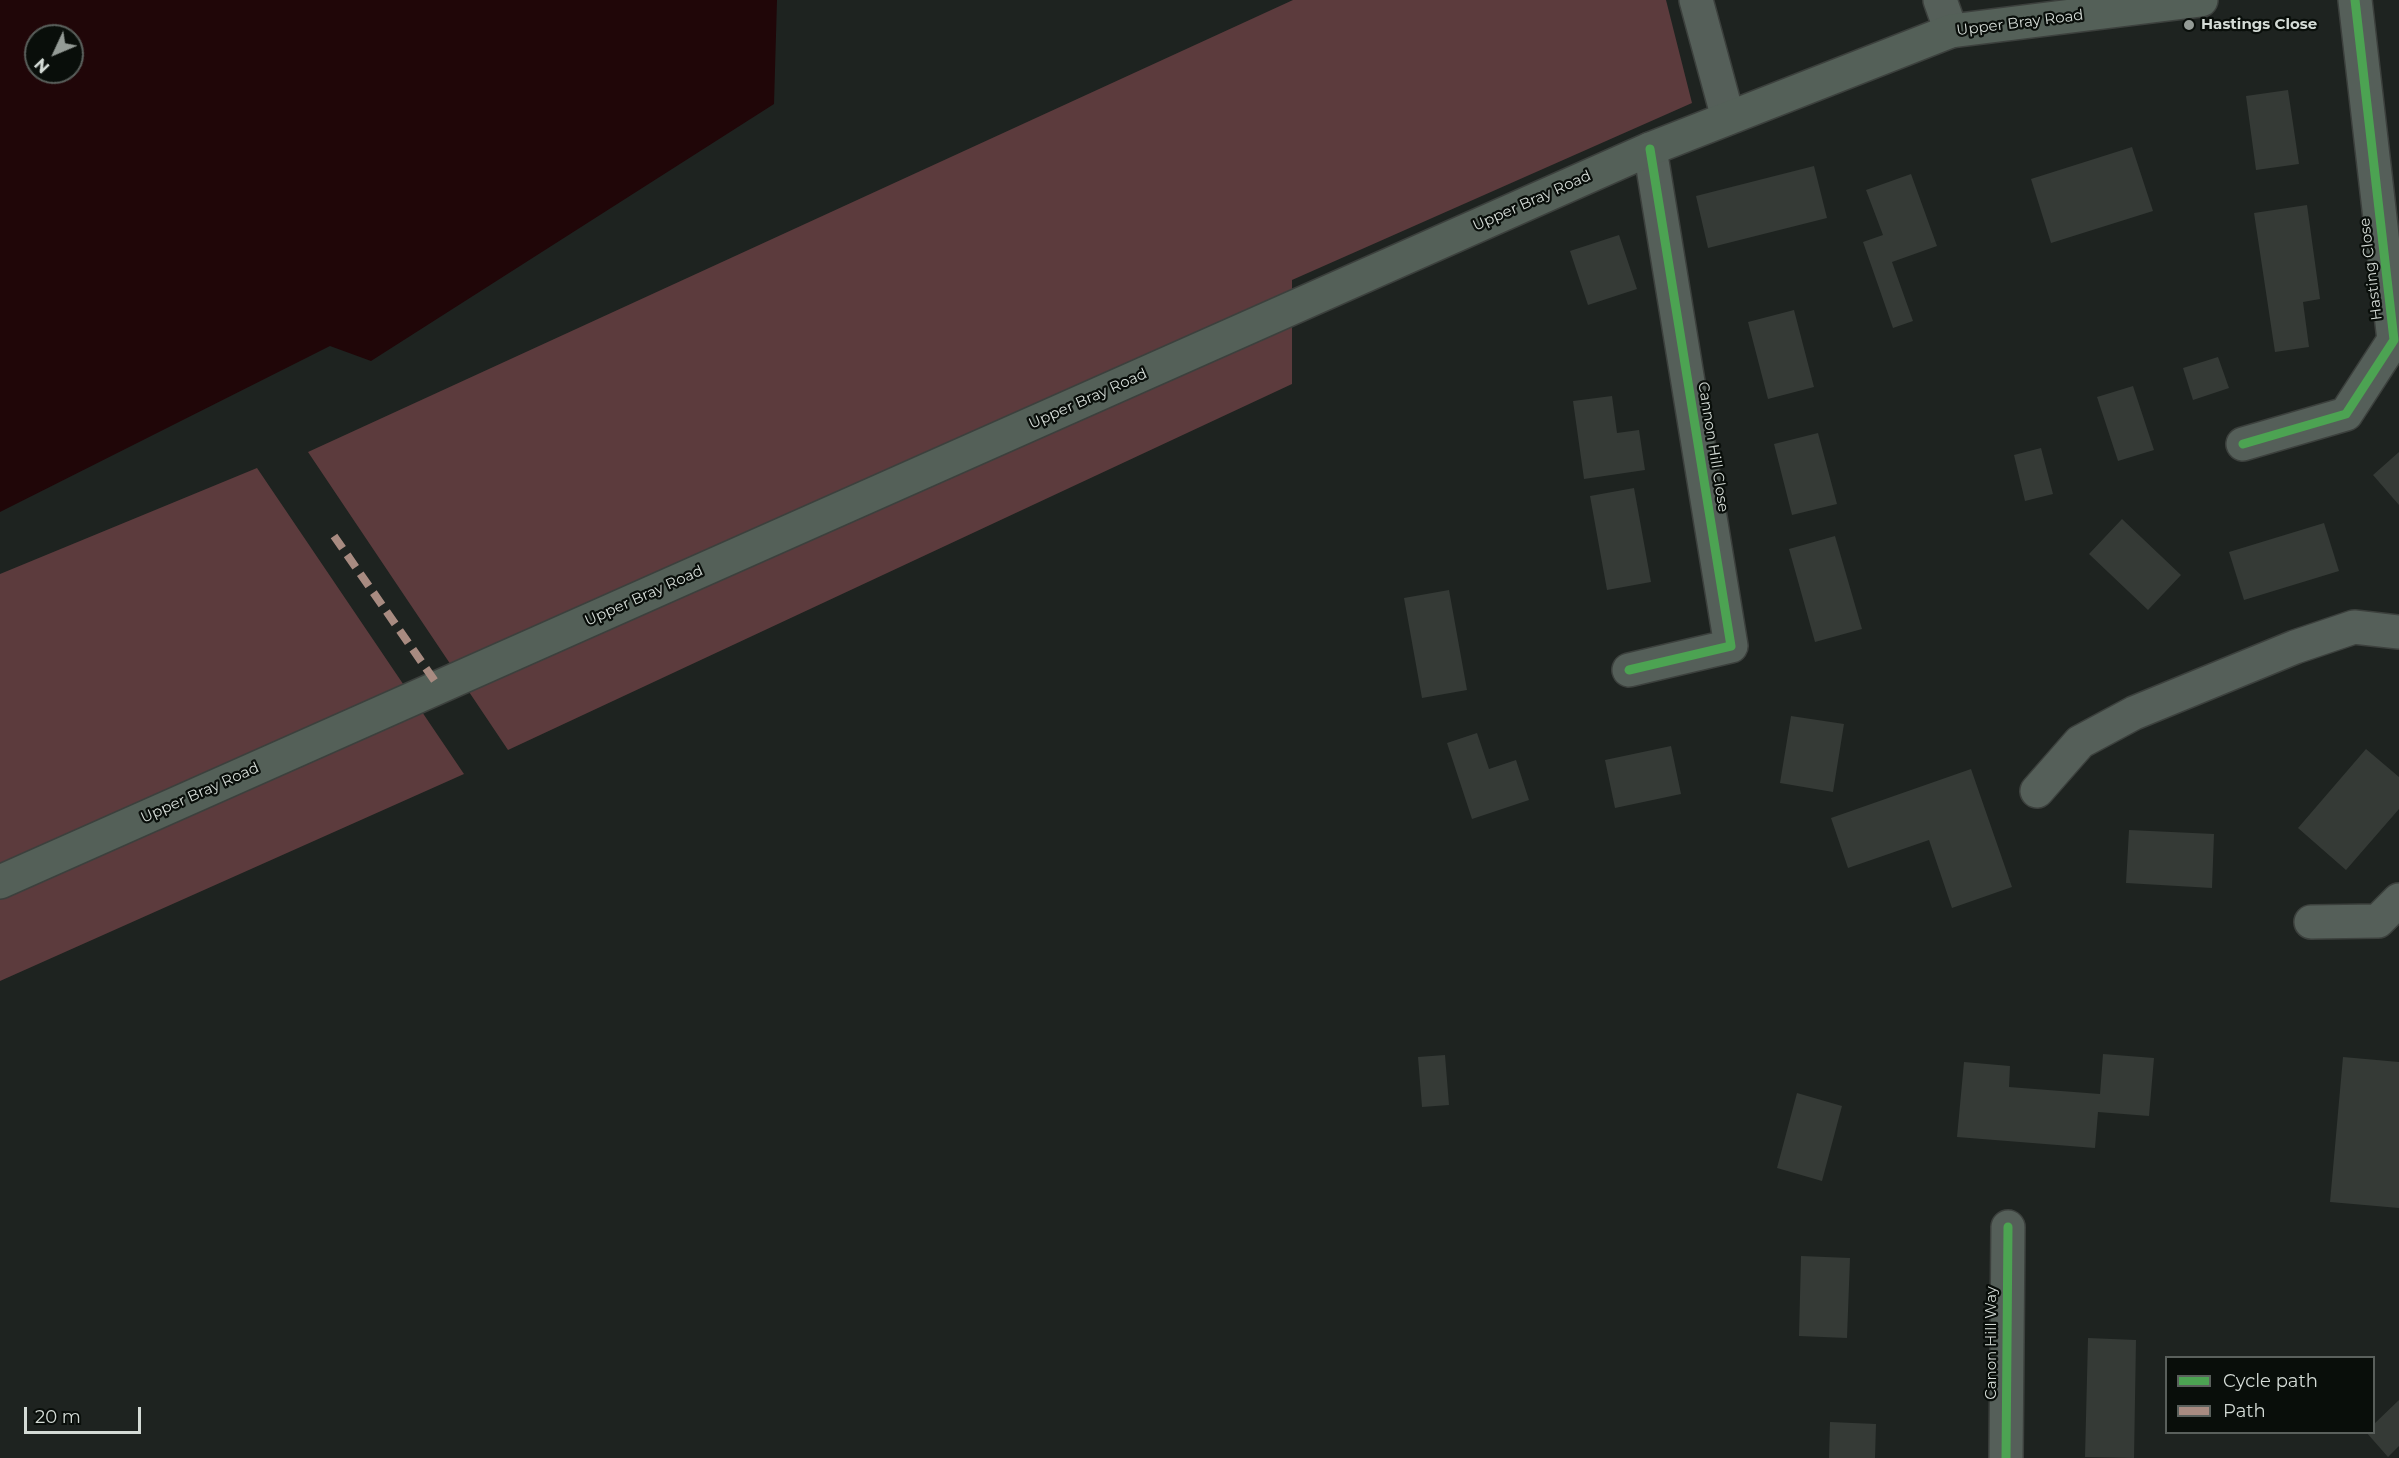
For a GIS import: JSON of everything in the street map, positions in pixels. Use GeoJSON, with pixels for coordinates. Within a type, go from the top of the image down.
{"type":"FeatureCollection","features":[{"type":"Feature","properties":{"kind":"main road","name":"Upper Bray Road"},"geometry":{"type":"LineString","coordinates":[[0,882],[1650,149],[1951,31],[2201,0]]}},
{"type":"Feature","properties":{"kind":"street"},"geometry":{"type":"LineString","coordinates":[[1696,0],[1728,118]]}},
{"type":"Feature","properties":{"kind":"street"},"geometry":{"type":"LineString","coordinates":[[1940,0],[1951,31]]}},
{"type":"Feature","properties":{"kind":"street","name":"Hasting Close"},"geometry":{"type":"LineString","coordinates":[[2243,444],[2346,414],[2394,340],[2355,0]]}},
{"type":"Feature","properties":{"kind":"street","name":"Cannon Hill Close"},"geometry":{"type":"LineString","coordinates":[[1629,670],[1731,646],[1650,149]]}},
{"type":"Feature","properties":{"kind":"street"},"geometry":{"type":"LineString","coordinates":[[2037,791],[2080,742],[2134,713],[2295,647],[2354,627],[2399,632]]}},
{"type":"Feature","properties":{"kind":"street"},"geometry":{"type":"LineString","coordinates":[[2311,922],[2378,921],[2399,900]]}},
{"type":"Feature","properties":{"kind":"street","name":"Canon Hill Way"},"geometry":{"type":"LineString","coordinates":[[2006,1458],[2008,1227]]}},
{"type":"Feature","properties":{"kind":"shaded area"},"geometry":{"type":"Polygon","coordinates":[[[0,0],[777,0],[774,104],[371,361],[330,346],[0,512],[0,0]]]}},
{"type":"Feature","properties":{"kind":"shaded area"},"geometry":{"type":"Polygon","coordinates":[[[1293,0],[1666,0],[1692,103],[1292,280],[1292,384],[508,750],[308,452],[1293,0]]]}},
{"type":"Feature","properties":{"kind":"shaded area"},"geometry":{"type":"Polygon","coordinates":[[[257,468],[464,774],[0,981],[0,574],[257,468]]]}},
{"type":"Feature","properties":{"kind":"building"},"geometry":{"type":"Polygon","coordinates":[[[2288,90],[2299,164],[2256,170],[2246,96],[2288,90]]]}},
{"type":"Feature","properties":{"kind":"building"},"geometry":{"type":"Polygon","coordinates":[[[2132,147],[2153,211],[2051,243],[2031,179],[2132,147]]]}},
{"type":"Feature","properties":{"kind":"building"},"geometry":{"type":"Polygon","coordinates":[[[1814,166],[1827,218],[1708,248],[1696,196],[1814,166]]]}},
{"type":"Feature","properties":{"kind":"building"},"geometry":{"type":"Polygon","coordinates":[[[1911,174],[1937,246],[1892,262],[1913,321],[1893,328],[1863,242],[1883,235],[1866,190],[1911,174]]]}},
{"type":"Feature","properties":{"kind":"building"},"geometry":{"type":"Polygon","coordinates":[[[2307,205],[2320,299],[2303,302],[2309,347],[2275,352],[2254,213],[2307,205]]]}},
{"type":"Feature","properties":{"kind":"building"},"geometry":{"type":"Polygon","coordinates":[[[1619,235],[1637,289],[1588,305],[1570,251],[1619,235]]]}},
{"type":"Feature","properties":{"kind":"building"},"geometry":{"type":"Polygon","coordinates":[[[1794,310],[1814,387],[1768,399],[1748,322],[1794,310]]]}},
{"type":"Feature","properties":{"kind":"building"},"geometry":{"type":"Polygon","coordinates":[[[2218,357],[2229,388],[2193,400],[2183,368],[2218,357]]]}},
{"type":"Feature","properties":{"kind":"building"},"geometry":{"type":"Polygon","coordinates":[[[2133,386],[2154,450],[2118,461],[2097,397],[2133,386]]]}},
{"type":"Feature","properties":{"kind":"building"},"geometry":{"type":"Polygon","coordinates":[[[1612,396],[1617,433],[1639,430],[1645,470],[1584,479],[1573,401],[1612,396]]]}},
{"type":"Feature","properties":{"kind":"building"},"geometry":{"type":"Polygon","coordinates":[[[1818,433],[1837,504],[1792,515],[1774,444],[1818,433]]]}},
{"type":"Feature","properties":{"kind":"building"},"geometry":{"type":"Polygon","coordinates":[[[2041,448],[2053,494],[2025,501],[2014,455],[2041,448]]]}},
{"type":"Feature","properties":{"kind":"building"},"geometry":{"type":"Polygon","coordinates":[[[2399,452],[2399,505],[2373,475],[2399,452]]]}},
{"type":"Feature","properties":{"kind":"building"},"geometry":{"type":"Polygon","coordinates":[[[1634,488],[1651,582],[1607,590],[1590,496],[1634,488]]]}},
{"type":"Feature","properties":{"kind":"building"},"geometry":{"type":"Polygon","coordinates":[[[2122,519],[2181,575],[2148,610],[2089,554],[2122,519]]]}},
{"type":"Feature","properties":{"kind":"building"},"geometry":{"type":"Polygon","coordinates":[[[2324,523],[2339,571],[2244,600],[2229,552],[2324,523]]]}},
{"type":"Feature","properties":{"kind":"building"},"geometry":{"type":"Polygon","coordinates":[[[1835,536],[1862,629],[1815,642],[1789,549],[1835,536]]]}},
{"type":"Feature","properties":{"kind":"building"},"geometry":{"type":"Polygon","coordinates":[[[1449,590],[1467,690],[1422,698],[1404,598],[1449,590]]]}},
{"type":"Feature","properties":{"kind":"building"},"geometry":{"type":"Polygon","coordinates":[[[1791,716],[1844,724],[1833,792],[1780,783],[1791,716]]]}},
{"type":"Feature","properties":{"kind":"building"},"geometry":{"type":"Polygon","coordinates":[[[1477,733],[1489,769],[1516,760],[1529,800],[1472,819],[1447,743],[1477,733]]]}},
{"type":"Feature","properties":{"kind":"building"},"geometry":{"type":"Polygon","coordinates":[[[1671,746],[1681,794],[1615,808],[1605,760],[1671,746]]]}},
{"type":"Feature","properties":{"kind":"building"},"geometry":{"type":"Polygon","coordinates":[[[2366,749],[2399,777],[2399,809],[2346,870],[2298,828],[2366,749]]]}},
{"type":"Feature","properties":{"kind":"building"},"geometry":{"type":"Polygon","coordinates":[[[1971,769],[2012,887],[1952,908],[1929,840],[1848,868],[1831,818],[1971,769]]]}},
{"type":"Feature","properties":{"kind":"building"},"geometry":{"type":"Polygon","coordinates":[[[2129,830],[2214,834],[2212,888],[2126,883],[2129,830]]]}},
{"type":"Feature","properties":{"kind":"building"},"geometry":{"type":"Polygon","coordinates":[[[2103,1054],[2154,1058],[2149,1116],[2098,1112],[2095,1148],[1957,1137],[1964,1062],[2010,1066],[2009,1087],[2100,1094],[2103,1054]]]}},
{"type":"Feature","properties":{"kind":"building"},"geometry":{"type":"Polygon","coordinates":[[[1445,1055],[1449,1105],[1422,1107],[1418,1057],[1445,1055]]]}},
{"type":"Feature","properties":{"kind":"building"},"geometry":{"type":"Polygon","coordinates":[[[2343,1057],[2399,1062],[2399,1208],[2330,1202],[2343,1057]]]}},
{"type":"Feature","properties":{"kind":"building"},"geometry":{"type":"Polygon","coordinates":[[[1797,1093],[1842,1106],[1822,1181],[1777,1168],[1797,1093]]]}},
{"type":"Feature","properties":{"kind":"building"},"geometry":{"type":"Polygon","coordinates":[[[1801,1256],[1850,1258],[1847,1338],[1799,1336],[1801,1256]]]}},
{"type":"Feature","properties":{"kind":"building"},"geometry":{"type":"Polygon","coordinates":[[[2088,1338],[2136,1340],[2134,1458],[2085,1457],[2088,1338]]]}},
{"type":"Feature","properties":{"kind":"building"},"geometry":{"type":"Polygon","coordinates":[[[2399,1400],[2399,1446],[2388,1457],[2368,1434],[2375,1434],[2375,1423],[2399,1400]]]}},
{"type":"Feature","properties":{"kind":"building"},"geometry":{"type":"Polygon","coordinates":[[[1830,1422],[1876,1424],[1875,1458],[1829,1458],[1830,1422]]]}},
{"type":"Feature","properties":{"kind":"marked path"},"geometry":{"type":"LineString","coordinates":[[334,536],[439,687]]}},
{"type":"Feature","properties":{"kind":"cycle path"},"geometry":{"type":"LineString","coordinates":[[2243,444],[2346,414],[2394,340],[2355,0]]}},
{"type":"Feature","properties":{"kind":"cycle path"},"geometry":{"type":"LineString","coordinates":[[1629,670],[1731,646],[1650,149]]}},
{"type":"Feature","properties":{"kind":"cycle path"},"geometry":{"type":"LineString","coordinates":[[2006,1458],[2008,1227]]}},
{"type":"Feature","properties":{"kind":"place","name":"Hastings Close"},"geometry":{"type":"Point","coordinates":[2189,25]}}]}
